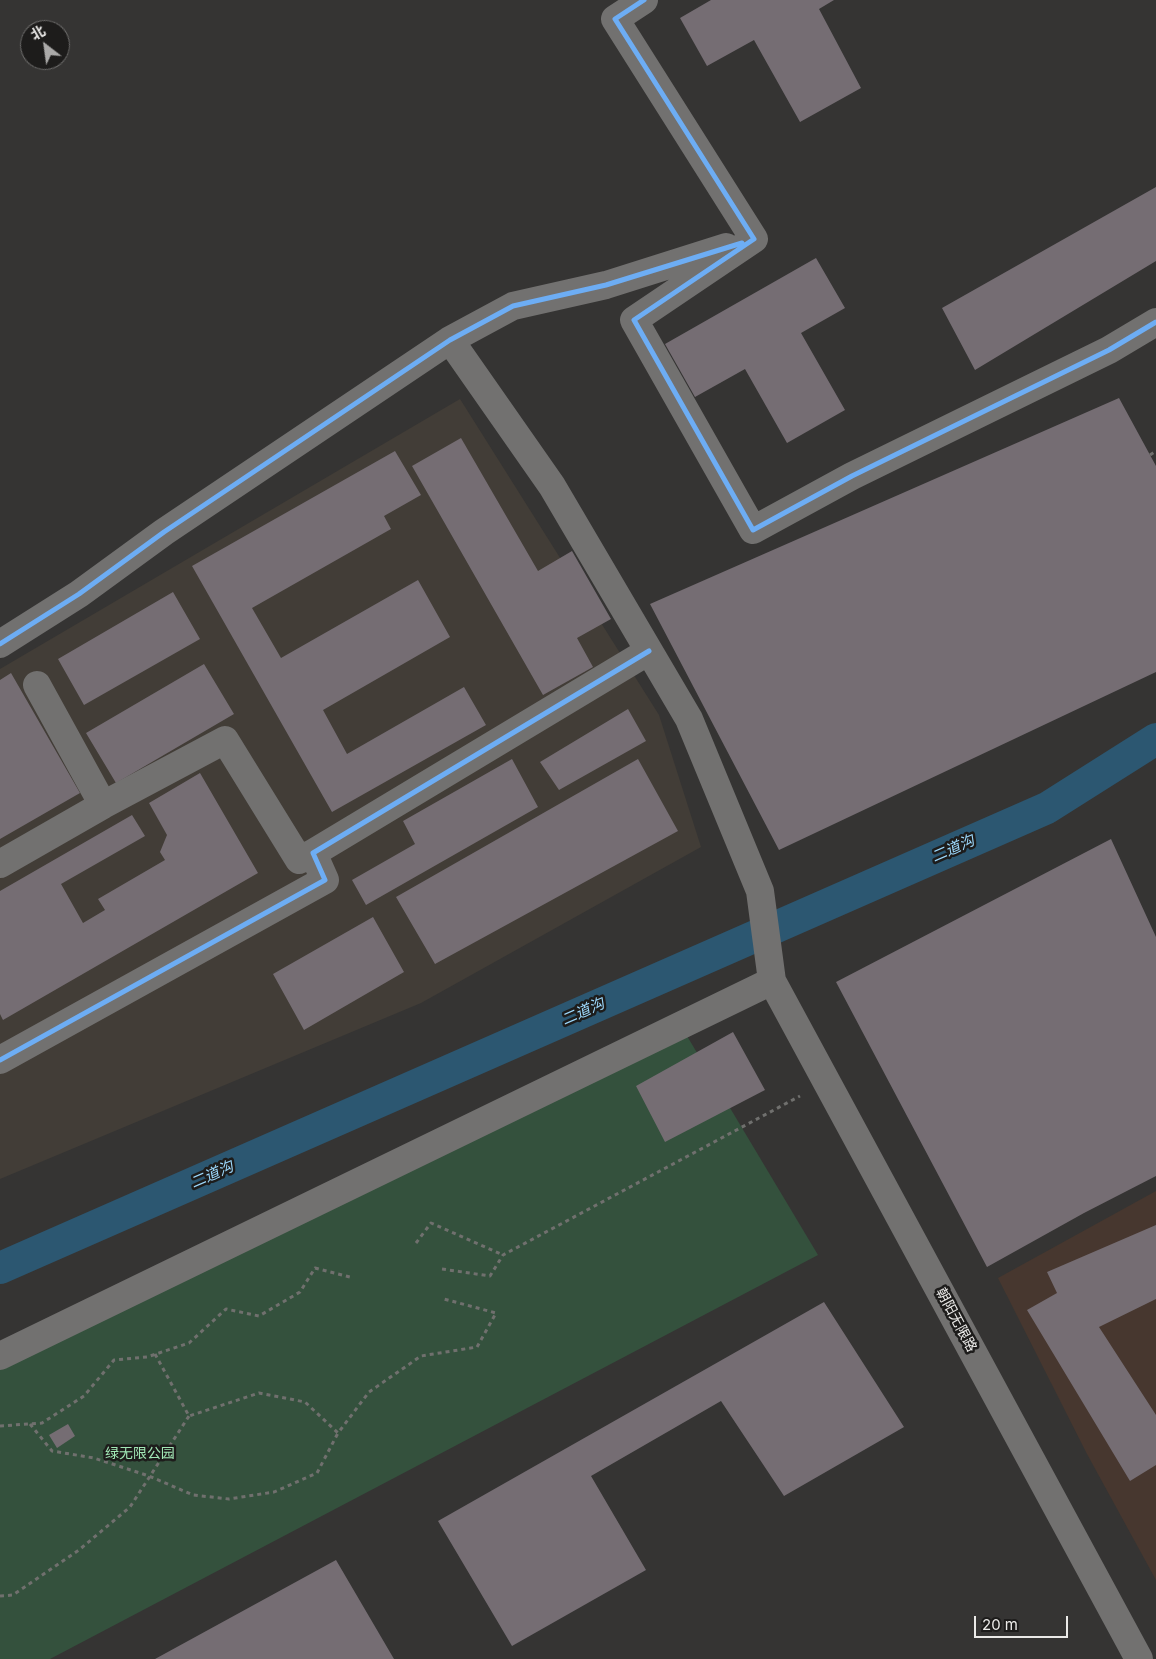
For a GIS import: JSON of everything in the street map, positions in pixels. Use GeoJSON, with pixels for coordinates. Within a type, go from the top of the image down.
{"type":"FeatureCollection","features":[{"type":"Feature","properties":{"kind":"street"},"geometry":{"type":"LineString","coordinates":[[644,0],[615,18],[754,239]]}},
{"type":"Feature","properties":{"kind":"street"},"geometry":{"type":"LineString","coordinates":[[754,239],[634,320],[754,530],[852,476],[1109,350],[1156,322]]}},
{"type":"Feature","properties":{"kind":"street"},"geometry":{"type":"LineString","coordinates":[[0,644],[79,594],[164,532],[450,340],[513,306],[606,285],[754,239]]}},
{"type":"Feature","properties":{"kind":"street"},"geometry":{"type":"LineString","coordinates":[[0,1356],[772,980],[760,891],[689,719],[552,486],[450,340]]}},
{"type":"Feature","properties":{"kind":"street"},"geometry":{"type":"LineString","coordinates":[[0,864],[103,805],[225,740],[298,860],[649,651]]}},
{"type":"Feature","properties":{"kind":"street"},"geometry":{"type":"LineString","coordinates":[[37,685],[103,805]]}},
{"type":"Feature","properties":{"kind":"street"},"geometry":{"type":"LineString","coordinates":[[0,1060],[325,880],[312,853]]}},
{"type":"Feature","properties":{"kind":"street","name":"朝阳无限路"},"geometry":{"type":"LineString","coordinates":[[772,980],[1139,1659]]}},
{"type":"Feature","properties":{"kind":"path"},"geometry":{"type":"LineString","coordinates":[[1150,455],[1156,451]]}},
{"type":"Feature","properties":{"kind":"path"},"geometry":{"type":"LineString","coordinates":[[442,1269],[490,1276],[503,1255],[827,1082]]}},
{"type":"Feature","properties":{"kind":"path"},"geometry":{"type":"LineString","coordinates":[[416,1243],[431,1223],[503,1255]]}},
{"type":"Feature","properties":{"kind":"path"},"geometry":{"type":"LineString","coordinates":[[0,1426],[42,1423],[84,1396],[114,1360],[155,1354],[190,1343],[226,1309],[259,1316],[300,1292],[315,1268],[350,1278]]}},
{"type":"Feature","properties":{"kind":"path"},"geometry":{"type":"LineString","coordinates":[[30,1424],[52,1452],[94,1458],[149,1476],[193,1495],[229,1499],[274,1492],[317,1472],[338,1433],[369,1392],[421,1356],[478,1347],[496,1313],[444,1299]]}},
{"type":"Feature","properties":{"kind":"path"},"geometry":{"type":"LineString","coordinates":[[155,1354],[189,1416]]}},
{"type":"Feature","properties":{"kind":"path"},"geometry":{"type":"LineString","coordinates":[[0,1596],[13,1595],[79,1550],[130,1507],[189,1416],[259,1393],[305,1402],[338,1433]]}},
{"type":"Feature","properties":{"kind":"shaded area"},"geometry":{"type":"Polygon","coordinates":[[[460,399],[659,715],[701,847],[421,1003],[0,1179],[0,669],[460,399]]]}},
{"type":"Feature","properties":{"kind":"shaded area"},"geometry":{"type":"Polygon","coordinates":[[[1156,1191],[1156,1580],[1087,1454],[998,1278],[1156,1191]]]}},
{"type":"Feature","properties":{"kind":"green space","name":"绿无限公园"},"geometry":{"type":"Polygon","coordinates":[[[687,1036],[818,1255],[50,1659],[0,1659],[0,1366],[687,1036]]]}},
{"type":"Feature","properties":{"kind":"building"},"geometry":{"type":"Polygon","coordinates":[[[711,0],[834,0],[819,9],[861,88],[800,122],[754,40],[707,66],[680,18],[711,0]]]}},
{"type":"Feature","properties":{"kind":"building"},"geometry":{"type":"Polygon","coordinates":[[[1156,187],[1156,261],[975,370],[942,308],[1156,187]]]}},
{"type":"Feature","properties":{"kind":"building"},"geometry":{"type":"Polygon","coordinates":[[[816,258],[845,308],[801,333],[845,410],[787,443],[745,369],[695,397],[665,344],[816,258]]]}},
{"type":"Feature","properties":{"kind":"building"},"geometry":{"type":"Polygon","coordinates":[[[1119,398],[1156,466],[1156,672],[779,850],[650,604],[1119,398]]]}},
{"type":"Feature","properties":{"kind":"building"},"geometry":{"type":"Polygon","coordinates":[[[461,438],[538,571],[572,551],[611,619],[577,638],[593,667],[543,695],[412,466],[461,438]]]}},
{"type":"Feature","properties":{"kind":"building"},"geometry":{"type":"Polygon","coordinates":[[[395,451],[421,495],[384,516],[391,529],[252,608],[281,658],[418,580],[450,637],[323,710],[347,754],[464,687],[486,725],[332,812],[192,566],[395,451]]]}},
{"type":"Feature","properties":{"kind":"building"},"geometry":{"type":"Polygon","coordinates":[[[173,592],[200,639],[84,705],[58,659],[173,592]]]}},
{"type":"Feature","properties":{"kind":"building"},"geometry":{"type":"Polygon","coordinates":[[[204,664],[234,714],[116,783],[86,733],[204,664]]]}},
{"type":"Feature","properties":{"kind":"building"},"geometry":{"type":"Polygon","coordinates":[[[11,673],[80,793],[0,839],[0,680],[11,673]]]}},
{"type":"Feature","properties":{"kind":"building"},"geometry":{"type":"Polygon","coordinates":[[[628,709],[646,741],[559,790],[540,762],[628,709]]]}},
{"type":"Feature","properties":{"kind":"building"},"geometry":{"type":"Polygon","coordinates":[[[512,759],[538,807],[366,905],[352,880],[415,844],[403,821],[512,759]]]}},
{"type":"Feature","properties":{"kind":"building"},"geometry":{"type":"Polygon","coordinates":[[[638,759],[678,831],[435,964],[396,897],[638,759]]]}},
{"type":"Feature","properties":{"kind":"building"},"geometry":{"type":"Polygon","coordinates":[[[200,773],[258,873],[3,1020],[0,1014],[0,891],[132,815],[145,836],[61,884],[83,923],[105,910],[98,899],[165,860],[160,852],[167,835],[149,803],[200,773]]]}},
{"type":"Feature","properties":{"kind":"building"},"geometry":{"type":"Polygon","coordinates":[[[1111,839],[1156,937],[1156,1176],[1084,1213],[987,1267],[836,982],[1111,839]]]}},
{"type":"Feature","properties":{"kind":"building"},"geometry":{"type":"Polygon","coordinates":[[[373,917],[404,972],[304,1030],[273,974],[373,917]]]}},
{"type":"Feature","properties":{"kind":"building"},"geometry":{"type":"Polygon","coordinates":[[[733,1032],[765,1090],[665,1142],[636,1086],[733,1032]]]}},
{"type":"Feature","properties":{"kind":"building"},"geometry":{"type":"Polygon","coordinates":[[[1156,1225],[1156,1299],[1099,1327],[1156,1415],[1156,1465],[1130,1481],[1027,1310],[1057,1293],[1047,1272],[1156,1225]]]}},
{"type":"Feature","properties":{"kind":"building"},"geometry":{"type":"Polygon","coordinates":[[[824,1302],[904,1427],[784,1496],[721,1401],[591,1476],[646,1570],[512,1646],[438,1521],[824,1302]]]}},
{"type":"Feature","properties":{"kind":"building"},"geometry":{"type":"Polygon","coordinates":[[[68,1424],[75,1436],[57,1448],[49,1435],[68,1424]]]}},
{"type":"Feature","properties":{"kind":"building"},"geometry":{"type":"Polygon","coordinates":[[[336,1560],[394,1659],[155,1659],[336,1560]]]}},
{"type":"Feature","properties":{"kind":"waterway","name":"二道沟"},"geometry":{"type":"LineString","coordinates":[[0,1268],[1047,808],[1156,739]]}},
{"type":"Feature","properties":{"kind":"cycle path"},"geometry":{"type":"LineString","coordinates":[[644,0],[615,19],[754,239],[634,320],[753,530],[852,476],[1109,350],[1156,322]]}},
{"type":"Feature","properties":{"kind":"cycle path"},"geometry":{"type":"LineString","coordinates":[[0,644],[79,594],[164,532],[450,340],[513,306],[606,285],[742,243]]}},
{"type":"Feature","properties":{"kind":"cycle path"},"geometry":{"type":"LineString","coordinates":[[0,1060],[325,880],[313,853],[649,651]]}}]}
